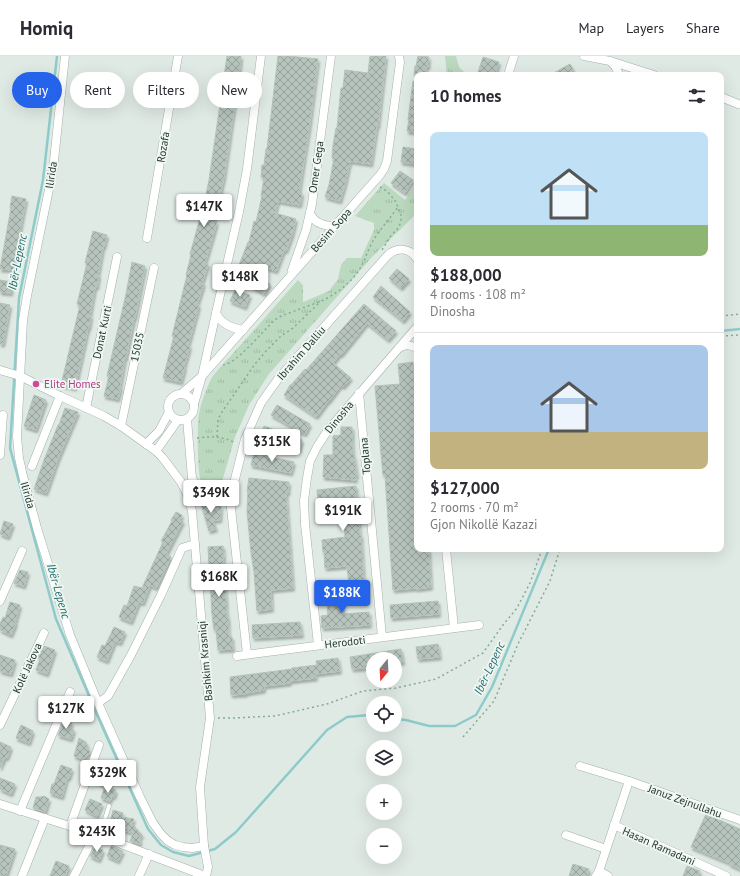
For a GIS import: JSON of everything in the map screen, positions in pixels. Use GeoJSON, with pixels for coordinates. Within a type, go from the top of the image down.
{"type":"FeatureCollection","features":[{"type":"Feature","properties":{"kind":"street","name":"Ilirida"},"geometry":{"type":"LineString","coordinates":[[65,56],[52,170],[23,320],[17,437],[19,458],[37,528],[70,635],[98,703],[140,797],[153,823],[168,841],[183,848],[204,846]]}},
{"type":"Feature","properties":{"kind":"street","name":"Rozafa"},"geometry":{"type":"LineString","coordinates":[[147,238],[178,56]]}},
{"type":"Feature","properties":{"kind":"street","name":"Besim Sopa"},"geometry":{"type":"LineString","coordinates":[[187,419],[193,413],[241,205],[261,56]]}},
{"type":"Feature","properties":{"kind":"street","name":"Omer Gega"},"geometry":{"type":"LineString","coordinates":[[291,275],[306,230],[312,204],[331,56]]}},
{"type":"Feature","properties":{"kind":"street","name":"Besim Sopa"},"geometry":{"type":"LineString","coordinates":[[146,444],[159,431],[169,412],[168,404],[170,400],[181,394],[202,376],[384,169],[400,62],[399,56]]}},
{"type":"Feature","properties":{"kind":"street"},"geometry":{"type":"LineString","coordinates":[[509,72],[514,56]]}},
{"type":"Feature","properties":{"kind":"street"},"geometry":{"type":"LineString","coordinates":[[584,56],[610,61],[645,72]]}},
{"type":"Feature","properties":{"kind":"street"},"geometry":{"type":"LineString","coordinates":[[610,61],[618,72]]}},
{"type":"Feature","properties":{"kind":"street"},"geometry":{"type":"LineString","coordinates":[[724,99],[738,104]]}},
{"type":"Feature","properties":{"kind":"street"},"geometry":{"type":"LineString","coordinates":[[310,213],[316,222],[328,226],[334,226]]}},
{"type":"Feature","properties":{"kind":"street","name":"Ibrahim Dalliu"},"geometry":{"type":"LineString","coordinates":[[230,499],[245,439],[261,403],[278,379],[390,252],[400,249],[409,250],[414,254]]}},
{"type":"Feature","properties":{"kind":"street","name":"Donat Kurti"},"geometry":{"type":"LineString","coordinates":[[86,408],[117,257]]}},
{"type":"Feature","properties":{"kind":"street","name":"15035"},"geometry":{"type":"LineString","coordinates":[[120,426],[154,268]]}},
{"type":"Feature","properties":{"kind":"street"},"geometry":{"type":"LineString","coordinates":[[216,313],[218,318],[228,326],[242,330]]}},
{"type":"Feature","properties":{"kind":"street","name":"Dinosha"},"geometry":{"type":"LineString","coordinates":[[318,645],[304,509],[310,461],[328,430],[414,330]]}},
{"type":"Feature","properties":{"kind":"street"},"geometry":{"type":"LineString","coordinates":[[398,348],[404,345],[414,347]]}},
{"type":"Feature","properties":{"kind":"street","name":"Bashkim Krasniqi"},"geometry":{"type":"LineString","coordinates":[[4,371],[20,376],[104,416],[120,426],[162,457],[181,482],[190,498],[210,718],[200,787],[204,846]]}},
{"type":"Feature","properties":{"kind":"street","name":"Toplana"},"geometry":{"type":"LineString","coordinates":[[359,393],[382,637]]}},
{"type":"Feature","properties":{"kind":"street"},"geometry":{"type":"LineString","coordinates":[[181,394],[189,397],[194,404]]}},
{"type":"Feature","properties":{"kind":"street"},"geometry":{"type":"LineString","coordinates":[[32,466],[60,396]]}},
{"type":"Feature","properties":{"kind":"street"},"geometry":{"type":"LineString","coordinates":[[169,412],[178,420],[187,419],[192,478],[197,488],[210,496],[230,499],[247,654]]}},
{"type":"Feature","properties":{"kind":"street"},"geometry":{"type":"LineString","coordinates":[[0,455],[2,414]]}},
{"type":"Feature","properties":{"kind":"street"},"geometry":{"type":"LineString","coordinates":[[156,452],[178,420]]}},
{"type":"Feature","properties":{"kind":"street"},"geometry":{"type":"LineString","coordinates":[[98,703],[108,696],[131,655],[161,595],[182,548],[195,544]]}},
{"type":"Feature","properties":{"kind":"street"},"geometry":{"type":"LineString","coordinates":[[0,601],[22,551]]}},
{"type":"Feature","properties":{"kind":"street"},"geometry":{"type":"LineString","coordinates":[[446,552],[454,628]]}},
{"type":"Feature","properties":{"kind":"street","name":"Herodoti"},"geometry":{"type":"LineString","coordinates":[[236,656],[478,625]]}},
{"type":"Feature","properties":{"kind":"street","name":"Kolë Jakova"},"geometry":{"type":"LineString","coordinates":[[0,725],[44,633]]}},
{"type":"Feature","properties":{"kind":"street"},"geometry":{"type":"LineString","coordinates":[[20,811],[70,692]]}},
{"type":"Feature","properties":{"kind":"street"},"geometry":{"type":"LineString","coordinates":[[70,826],[99,745]]}},
{"type":"Feature","properties":{"kind":"street","name":"Januz Zejnullahu"},"geometry":{"type":"LineString","coordinates":[[580,766],[629,781],[740,820]]}},
{"type":"Feature","properties":{"kind":"street"},"geometry":{"type":"LineString","coordinates":[[608,876],[597,874],[629,781]]}},
{"type":"Feature","properties":{"kind":"street"},"geometry":{"type":"LineString","coordinates":[[0,804],[97,834],[206,876],[208,867],[204,846]]}},
{"type":"Feature","properties":{"kind":"street"},"geometry":{"type":"LineString","coordinates":[[22,876],[45,818]]}},
{"type":"Feature","properties":{"kind":"street","name":"Hasan Ramadani"},"geometry":{"type":"LineString","coordinates":[[614,825],[726,876]]}},
{"type":"Feature","properties":{"kind":"street"},"geometry":{"type":"LineString","coordinates":[[74,876],[97,834]]}},
{"type":"Feature","properties":{"kind":"street"},"geometry":{"type":"LineString","coordinates":[[566,835],[606,849]]}},
{"type":"Feature","properties":{"kind":"street"},"geometry":{"type":"LineString","coordinates":[[139,876],[148,854]]}},
{"type":"Feature","properties":{"kind":"lane"},"geometry":{"type":"LineString","coordinates":[[97,834],[109,806]]}},
{"type":"Feature","properties":{"kind":"path"},"geometry":{"type":"LineString","coordinates":[[373,183],[388,192],[396,202],[401,215],[400,224],[382,250],[377,267]]}},
{"type":"Feature","properties":{"kind":"path"},"geometry":{"type":"LineString","coordinates":[[211,366],[227,364],[248,347],[277,318],[295,310],[320,302],[345,286],[359,270],[370,245],[398,207]]}},
{"type":"Feature","properties":{"kind":"path"},"geometry":{"type":"LineString","coordinates":[[217,438],[218,419],[255,364],[281,336],[293,328],[320,302]]}},
{"type":"Feature","properties":{"kind":"path"},"geometry":{"type":"LineString","coordinates":[[724,316],[740,314]]}},
{"type":"Feature","properties":{"kind":"path"},"geometry":{"type":"LineString","coordinates":[[724,336],[740,335]]}},
{"type":"Feature","properties":{"kind":"path"},"geometry":{"type":"LineString","coordinates":[[189,439],[211,437],[225,438],[243,447]]}},
{"type":"Feature","properties":{"kind":"path"},"geometry":{"type":"LineString","coordinates":[[210,718],[275,716],[327,704],[363,691],[396,688],[436,679],[483,653],[517,608],[530,583],[541,552]]}},
{"type":"Feature","properties":{"kind":"path"},"geometry":{"type":"LineString","coordinates":[[462,737],[494,701],[518,644],[550,581],[559,552]]}},
{"type":"Feature","properties":{"kind":"green space"},"geometry":{"type":"Polygon","coordinates":[[[445,56],[456,56],[459,67],[464,72],[447,72],[445,56]]]}},
{"type":"Feature","properties":{"kind":"green space"},"geometry":{"type":"Polygon","coordinates":[[[384,183],[405,200],[414,187],[414,216],[372,257],[269,374],[249,405],[235,437],[221,485],[212,488],[204,486],[200,479],[199,471],[198,419],[202,401],[211,379],[298,280],[303,285],[303,302],[329,291],[338,279],[341,265],[347,258],[361,258],[374,230],[374,223],[355,216],[384,183]]]}},
{"type":"Feature","properties":{"kind":"building"},"geometry":{"type":"Polygon","coordinates":[[[227,56],[241,56],[239,72],[225,72],[227,56]]]}},
{"type":"Feature","properties":{"kind":"building"},"geometry":{"type":"Polygon","coordinates":[[[278,56],[318,59],[299,192],[302,193],[300,205],[278,201],[275,213],[296,219],[286,251],[284,250],[276,271],[256,264],[251,277],[236,272],[249,242],[254,221],[256,222],[262,196],[264,178],[261,177],[262,165],[264,165],[267,149],[278,56]]]}},
{"type":"Feature","properties":{"kind":"building"},"geometry":{"type":"Polygon","coordinates":[[[370,56],[386,56],[378,126],[371,164],[350,161],[340,201],[325,197],[334,158],[332,158],[333,145],[337,128],[341,88],[343,88],[345,70],[368,73],[370,56]]]}},
{"type":"Feature","properties":{"kind":"building"},"geometry":{"type":"Polygon","coordinates":[[[418,56],[429,57],[428,67],[426,67],[425,72],[414,72],[418,56]]]}},
{"type":"Feature","properties":{"kind":"building"},"geometry":{"type":"Polygon","coordinates":[[[483,57],[499,62],[496,72],[478,72],[483,57]]]}},
{"type":"Feature","properties":{"kind":"building"},"geometry":{"type":"Polygon","coordinates":[[[570,64],[574,72],[555,72],[570,64]]]}},
{"type":"Feature","properties":{"kind":"building"},"geometry":{"type":"Polygon","coordinates":[[[414,81],[414,132],[407,131],[414,81]]]}},
{"type":"Feature","properties":{"kind":"building"},"geometry":{"type":"Polygon","coordinates":[[[219,108],[234,108],[224,177],[214,222],[217,222],[205,263],[208,264],[202,283],[204,283],[197,305],[199,305],[188,346],[190,346],[181,382],[163,378],[174,336],[172,336],[187,275],[190,254],[201,218],[209,180],[219,108]]]}},
{"type":"Feature","properties":{"kind":"building"},"geometry":{"type":"Polygon","coordinates":[[[403,147],[414,149],[414,164],[401,162],[403,147]]]}},
{"type":"Feature","properties":{"kind":"building"},"geometry":{"type":"Polygon","coordinates":[[[400,171],[413,180],[405,193],[391,183],[400,171]]]}},
{"type":"Feature","properties":{"kind":"building"},"geometry":{"type":"Polygon","coordinates":[[[12,196],[26,199],[14,270],[0,269],[12,196]]]}},
{"type":"Feature","properties":{"kind":"building"},"geometry":{"type":"Polygon","coordinates":[[[93,231],[107,235],[103,247],[97,287],[95,287],[90,315],[89,328],[75,388],[61,385],[80,305],[77,304],[93,231]]]}},
{"type":"Feature","properties":{"kind":"building"},"geometry":{"type":"Polygon","coordinates":[[[132,262],[145,266],[126,358],[125,357],[118,399],[104,396],[132,262]]]}},
{"type":"Feature","properties":{"kind":"building"},"geometry":{"type":"Polygon","coordinates":[[[397,269],[409,279],[401,288],[389,278],[397,269]]]}},
{"type":"Feature","properties":{"kind":"building"},"geometry":{"type":"Polygon","coordinates":[[[257,276],[270,284],[264,294],[251,286],[257,276]]]}},
{"type":"Feature","properties":{"kind":"building"},"geometry":{"type":"Polygon","coordinates":[[[0,280],[12,282],[11,293],[0,292],[0,280]]]}},
{"type":"Feature","properties":{"kind":"building"},"geometry":{"type":"Polygon","coordinates":[[[381,286],[410,312],[403,321],[373,297],[381,286]]]}},
{"type":"Feature","properties":{"kind":"building"},"geometry":{"type":"Polygon","coordinates":[[[235,290],[250,295],[245,307],[230,301],[235,290]]]}},
{"type":"Feature","properties":{"kind":"building"},"geometry":{"type":"Polygon","coordinates":[[[0,303],[10,305],[3,344],[0,344],[0,303]]]}},
{"type":"Feature","properties":{"kind":"building"},"geometry":{"type":"Polygon","coordinates":[[[364,304],[396,331],[388,340],[367,323],[333,363],[351,378],[343,387],[341,385],[317,416],[315,416],[284,395],[290,385],[305,369],[306,370],[364,304]]]}},
{"type":"Feature","properties":{"kind":"building"},"geometry":{"type":"Polygon","coordinates":[[[413,362],[414,552],[429,552],[431,587],[393,590],[385,475],[383,475],[375,386],[400,384],[398,364],[413,362]]]}},
{"type":"Feature","properties":{"kind":"building"},"geometry":{"type":"Polygon","coordinates":[[[34,395],[46,400],[36,430],[24,426],[34,395]]]}},
{"type":"Feature","properties":{"kind":"building"},"geometry":{"type":"Polygon","coordinates":[[[277,405],[310,424],[305,434],[271,415],[277,405]]]}},
{"type":"Feature","properties":{"kind":"building"},"geometry":{"type":"Polygon","coordinates":[[[65,408],[78,412],[58,459],[46,493],[34,489],[65,408]]]}},
{"type":"Feature","properties":{"kind":"building"},"geometry":{"type":"Polygon","coordinates":[[[264,426],[302,440],[299,450],[260,438],[264,426]]]}},
{"type":"Feature","properties":{"kind":"building"},"geometry":{"type":"Polygon","coordinates":[[[341,427],[352,427],[353,455],[357,476],[355,476],[356,480],[323,477],[324,455],[333,455],[333,436],[341,435],[341,427]]]}},
{"type":"Feature","properties":{"kind":"building"},"geometry":{"type":"Polygon","coordinates":[[[254,453],[294,462],[291,473],[251,465],[254,453]]]}},
{"type":"Feature","properties":{"kind":"building"},"geometry":{"type":"Polygon","coordinates":[[[249,478],[289,482],[288,493],[286,493],[293,588],[271,590],[272,609],[257,611],[247,511],[247,491],[249,478]]]}},
{"type":"Feature","properties":{"kind":"building"},"geometry":{"type":"Polygon","coordinates":[[[356,486],[364,583],[349,584],[347,566],[325,568],[322,540],[345,537],[344,516],[320,518],[317,490],[356,486]]]}},
{"type":"Feature","properties":{"kind":"building"},"geometry":{"type":"Polygon","coordinates":[[[203,501],[217,504],[221,507],[220,520],[213,520],[216,529],[209,531],[201,504],[203,501]]]}},
{"type":"Feature","properties":{"kind":"building"},"geometry":{"type":"Polygon","coordinates":[[[176,512],[182,515],[180,520],[183,521],[166,554],[171,557],[156,588],[150,585],[143,603],[139,602],[131,622],[119,617],[124,605],[127,606],[134,586],[142,588],[163,542],[161,541],[176,512]]]}},
{"type":"Feature","properties":{"kind":"building"},"geometry":{"type":"Polygon","coordinates":[[[4,521],[13,524],[8,537],[0,534],[4,521]]]}},
{"type":"Feature","properties":{"kind":"building"},"geometry":{"type":"Polygon","coordinates":[[[223,546],[224,582],[225,581],[229,637],[232,637],[233,649],[218,650],[216,630],[214,630],[212,614],[208,547],[223,546]]]}},
{"type":"Feature","properties":{"kind":"building"},"geometry":{"type":"Polygon","coordinates":[[[20,570],[28,572],[24,586],[14,583],[20,570]]]}},
{"type":"Feature","properties":{"kind":"building"},"geometry":{"type":"Polygon","coordinates":[[[341,590],[343,614],[369,612],[370,625],[322,628],[321,616],[328,615],[326,592],[341,590]]]}},
{"type":"Feature","properties":{"kind":"building"},"geometry":{"type":"Polygon","coordinates":[[[438,601],[439,614],[391,618],[390,605],[438,601]]]}},
{"type":"Feature","properties":{"kind":"building"},"geometry":{"type":"Polygon","coordinates":[[[10,602],[20,605],[16,623],[11,635],[0,630],[0,624],[3,617],[5,618],[10,602]]]}},
{"type":"Feature","properties":{"kind":"building"},"geometry":{"type":"Polygon","coordinates":[[[300,622],[302,635],[253,638],[252,625],[300,622]]]}},
{"type":"Feature","properties":{"kind":"building"},"geometry":{"type":"Polygon","coordinates":[[[114,627],[125,632],[120,643],[115,641],[107,661],[97,657],[102,645],[105,646],[114,627]]]}},
{"type":"Feature","properties":{"kind":"building"},"geometry":{"type":"Polygon","coordinates":[[[438,644],[440,657],[418,659],[416,647],[438,644]]]}},
{"type":"Feature","properties":{"kind":"building"},"geometry":{"type":"Polygon","coordinates":[[[44,646],[55,650],[47,674],[36,670],[40,659],[38,658],[44,646]]]}},
{"type":"Feature","properties":{"kind":"building"},"geometry":{"type":"Polygon","coordinates":[[[401,649],[401,652],[382,652],[401,649]]]}},
{"type":"Feature","properties":{"kind":"building"},"geometry":{"type":"Polygon","coordinates":[[[366,654],[366,668],[352,669],[350,657],[366,654]]]}},
{"type":"Feature","properties":{"kind":"building"},"geometry":{"type":"Polygon","coordinates":[[[0,655],[15,660],[11,674],[0,671],[0,655]]]}},
{"type":"Feature","properties":{"kind":"building"},"geometry":{"type":"Polygon","coordinates":[[[338,658],[340,671],[315,674],[316,678],[264,686],[264,690],[246,694],[231,695],[230,677],[317,665],[316,661],[338,658]]]}},
{"type":"Feature","properties":{"kind":"building"},"geometry":{"type":"Polygon","coordinates":[[[64,720],[72,723],[70,727],[74,730],[71,739],[58,735],[64,720]]]}},
{"type":"Feature","properties":{"kind":"building"},"geometry":{"type":"Polygon","coordinates":[[[21,725],[33,731],[29,743],[16,738],[21,725]]]}},
{"type":"Feature","properties":{"kind":"building"},"geometry":{"type":"Polygon","coordinates":[[[79,738],[86,742],[90,753],[83,759],[74,756],[79,738]]]}},
{"type":"Feature","properties":{"kind":"building"},"geometry":{"type":"Polygon","coordinates":[[[0,742],[11,747],[7,758],[5,757],[0,768],[0,742]]]}},
{"type":"Feature","properties":{"kind":"building"},"geometry":{"type":"Polygon","coordinates":[[[61,765],[72,769],[69,778],[67,778],[62,797],[50,793],[52,784],[54,784],[61,765]]]}},
{"type":"Feature","properties":{"kind":"building"},"geometry":{"type":"Polygon","coordinates":[[[101,769],[112,772],[112,775],[114,776],[109,787],[95,781],[101,769]]]}},
{"type":"Feature","properties":{"kind":"building"},"geometry":{"type":"Polygon","coordinates":[[[0,778],[15,784],[11,794],[0,789],[0,778]]]}},
{"type":"Feature","properties":{"kind":"building"},"geometry":{"type":"Polygon","coordinates":[[[105,786],[116,790],[114,797],[112,796],[110,801],[101,798],[105,786]]]}},
{"type":"Feature","properties":{"kind":"building"},"geometry":{"type":"Polygon","coordinates":[[[44,796],[49,799],[45,812],[33,808],[36,797],[44,796]]]}},
{"type":"Feature","properties":{"kind":"building"},"geometry":{"type":"Polygon","coordinates":[[[90,799],[102,804],[97,816],[85,810],[90,799]]]}},
{"type":"Feature","properties":{"kind":"building"},"geometry":{"type":"Polygon","coordinates":[[[113,810],[123,813],[122,817],[134,819],[132,824],[143,836],[140,835],[140,844],[130,841],[133,833],[120,829],[120,826],[110,823],[113,810]]]}},
{"type":"Feature","properties":{"kind":"building"},"geometry":{"type":"Polygon","coordinates":[[[706,814],[740,829],[740,869],[729,864],[730,863],[691,847],[706,814]]]}},
{"type":"Feature","properties":{"kind":"building"},"geometry":{"type":"Polygon","coordinates":[[[0,845],[15,849],[6,876],[0,876],[0,845]]]}},
{"type":"Feature","properties":{"kind":"building"},"geometry":{"type":"Polygon","coordinates":[[[111,846],[123,851],[118,861],[107,856],[111,846]]]}},
{"type":"Feature","properties":{"kind":"building"},"geometry":{"type":"Polygon","coordinates":[[[95,847],[103,850],[99,860],[90,856],[95,847]]]}},
{"type":"Feature","properties":{"kind":"building"},"geometry":{"type":"Polygon","coordinates":[[[56,861],[69,866],[65,876],[50,876],[56,861]]]}},
{"type":"Feature","properties":{"kind":"building"},"geometry":{"type":"Polygon","coordinates":[[[573,864],[589,869],[587,876],[569,876],[573,864]]]}},
{"type":"Feature","properties":{"kind":"building"},"geometry":{"type":"Polygon","coordinates":[[[687,866],[700,871],[698,876],[683,876],[687,866]]]}},
{"type":"Feature","properties":{"kind":"waterway","name":"Ibër-Lepenc"},"geometry":{"type":"LineString","coordinates":[[57,56],[43,180],[19,298],[10,448],[56,619],[148,829],[161,845],[173,852],[189,856],[215,849],[236,832],[327,730],[347,717],[366,715]]}},
{"type":"Feature","properties":{"kind":"waterway","name":"Ibër-Lepenc"},"geometry":{"type":"LineString","coordinates":[[724,331],[740,329]]}},
{"type":"Feature","properties":{"kind":"waterway","name":"Ibër-Lepenc"},"geometry":{"type":"LineString","coordinates":[[402,720],[429,726],[455,726],[476,715],[492,687],[548,552]]}},
{"type":"Feature","properties":{"kind":"place","name":"Elite Homes"},"geometry":{"type":"Point","coordinates":[36,384]}}]}
